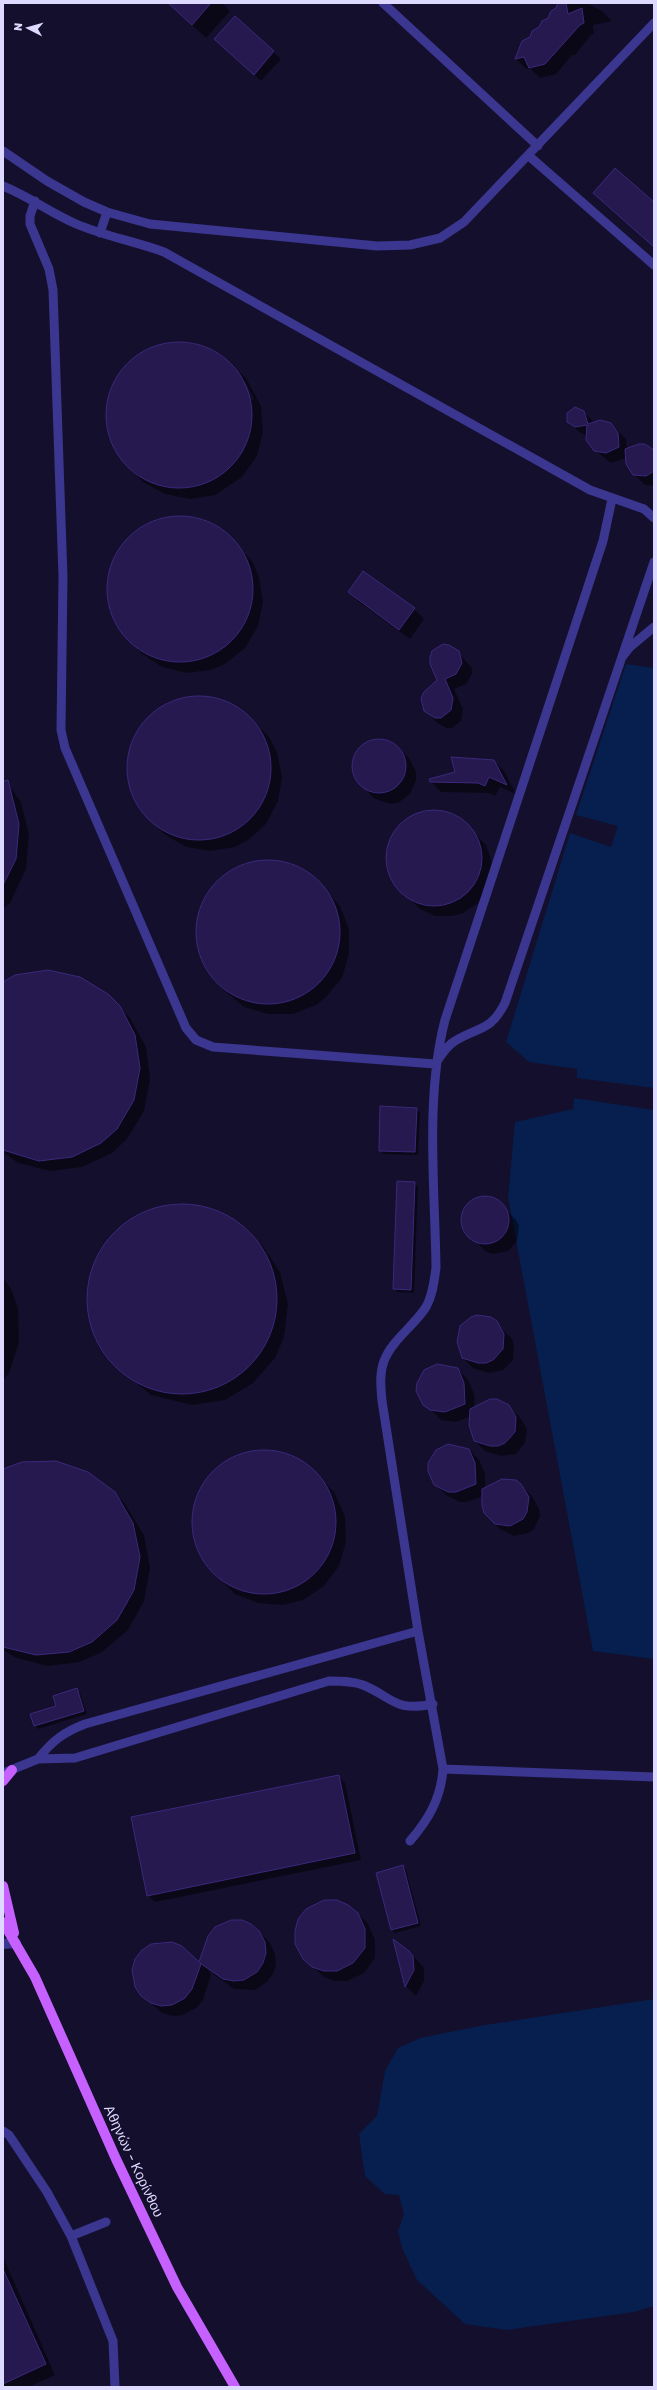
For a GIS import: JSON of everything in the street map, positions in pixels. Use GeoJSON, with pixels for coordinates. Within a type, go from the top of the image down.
{"type":"FeatureCollection","features":[{"type":"Feature","properties":{"kind":"main road"},"geometry":{"type":"LineString","coordinates":[[3,1781],[6,1771]]}},
{"type":"Feature","properties":{"kind":"main road","name":"Αθηνών - Κορίνθου"},"geometry":{"type":"LineString","coordinates":[[3,1886],[16,1943]]}},
{"type":"Feature","properties":{"kind":"main road","name":"Αθηνών - Κορίνθου"},"geometry":{"type":"LineString","coordinates":[[3,1922],[35,1977],[116,2160],[178,2287],[235,2387]]}},
{"type":"Feature","properties":{"kind":"street"},"geometry":{"type":"LineString","coordinates":[[3,1944],[16,1943]]}},
{"type":"Feature","properties":{"kind":"lane"},"geometry":{"type":"LineString","coordinates":[[383,3],[538,146]]}},
{"type":"Feature","properties":{"kind":"lane"},"geometry":{"type":"LineString","coordinates":[[3,151],[47,181],[84,202],[107,212],[150,224],[377,246],[410,245],[440,238],[464,222],[529,156],[654,23]]}},
{"type":"Feature","properties":{"kind":"lane"},"geometry":{"type":"LineString","coordinates":[[529,156],[654,265]]}},
{"type":"Feature","properties":{"kind":"lane"},"geometry":{"type":"LineString","coordinates":[[3,186],[35,201],[72,222],[100,233],[144,245],[188,264],[590,490],[644,509],[654,518]]}},
{"type":"Feature","properties":{"kind":"lane"},"geometry":{"type":"LineString","coordinates":[[35,201],[30,216],[30,224],[49,269],[53,290],[63,577],[61,730],[65,748],[186,1028],[196,1040],[213,1047],[435,1064]]}},
{"type":"Feature","properties":{"kind":"lane"},"geometry":{"type":"LineString","coordinates":[[100,233],[107,212]]}},
{"type":"Feature","properties":{"kind":"lane"},"geometry":{"type":"LineString","coordinates":[[410,1841],[429,1818],[437,1801],[442,1784],[443,1768],[433,1704],[418,1631],[382,1401],[380,1379],[384,1361],[396,1343],[426,1306],[433,1288],[436,1268],[434,1112],[435,1064],[445,1020],[603,541],[612,499]]}},
{"type":"Feature","properties":{"kind":"lane"},"geometry":{"type":"LineString","coordinates":[[435,1064],[443,1052],[455,1041],[487,1027],[497,1018],[505,1003],[616,669],[654,562]]}},
{"type":"Feature","properties":{"kind":"lane"},"geometry":{"type":"LineString","coordinates":[[616,669],[630,647],[654,627]]}},
{"type":"Feature","properties":{"kind":"lane"},"geometry":{"type":"LineString","coordinates":[[38,1759],[50,1743],[66,1731],[85,1724],[418,1631]]}},
{"type":"Feature","properties":{"kind":"lane"},"geometry":{"type":"LineString","coordinates":[[6,1771],[38,1759],[75,1758],[329,1681],[347,1681],[363,1685],[395,1704],[408,1707],[433,1704]]}},
{"type":"Feature","properties":{"kind":"lane"},"geometry":{"type":"LineString","coordinates":[[443,1768],[654,1777]]}},
{"type":"Feature","properties":{"kind":"lane"},"geometry":{"type":"LineString","coordinates":[[3,2131],[9,2135],[46,2192],[71,2236],[113,2341],[116,2379],[115,2387]]}},
{"type":"Feature","properties":{"kind":"lane"},"geometry":{"type":"LineString","coordinates":[[71,2236],[106,2222]]}},
{"type":"Feature","properties":{"kind":"water"},"geometry":{"type":"Polygon","coordinates":[[[626,664],[654,668],[654,1088],[577,1078],[577,1069],[529,1062],[506,1042],[570,833],[611,847],[618,826],[576,815],[626,664]]]}},
{"type":"Feature","properties":{"kind":"water"},"geometry":{"type":"Polygon","coordinates":[[[574,1098],[654,1110],[654,1659],[593,1651],[508,1197],[515,1122],[573,1109],[574,1098]]]}},
{"type":"Feature","properties":{"kind":"water"},"geometry":{"type":"Polygon","coordinates":[[[654,1999],[654,2306],[634,2312],[507,2330],[465,2324],[417,2280],[402,2248],[398,2231],[404,2214],[399,2195],[385,2194],[365,2176],[359,2134],[377,2116],[385,2071],[398,2048],[420,2038],[485,2025],[654,1999]]]}},
{"type":"Feature","properties":{"kind":"building"},"geometry":{"type":"Polygon","coordinates":[[[168,3],[211,3],[192,25],[168,3]]]}},
{"type":"Feature","properties":{"kind":"building"},"geometry":{"type":"Polygon","coordinates":[[[558,3],[566,3],[568,14],[582,8],[584,23],[580,25],[545,64],[529,68],[524,57],[515,59],[522,41],[530,37],[532,31],[539,27],[542,21],[548,18],[551,11],[556,8],[558,3]]]}},
{"type":"Feature","properties":{"kind":"building"},"geometry":{"type":"Polygon","coordinates":[[[235,16],[274,51],[254,75],[214,39],[235,16]]]}},
{"type":"Feature","properties":{"kind":"building"},"geometry":{"type":"Polygon","coordinates":[[[615,168],[654,202],[654,247],[593,193],[615,168]]]}},
{"type":"Feature","properties":{"kind":"building"},"geometry":{"type":"Polygon","coordinates":[[[172,342],[186,342],[214,350],[231,363],[244,380],[247,387],[251,401],[251,429],[247,443],[240,456],[231,467],[214,480],[207,483],[186,488],[172,488],[144,480],[127,467],[122,461],[111,443],[106,422],[106,408],[114,380],[127,363],[133,358],[151,347],[172,342]]]}},
{"type":"Feature","properties":{"kind":"building"},"geometry":{"type":"Polygon","coordinates":[[[575,407],[584,411],[588,424],[600,420],[611,423],[618,433],[619,447],[606,453],[594,451],[586,440],[587,425],[575,427],[567,422],[567,413],[575,407]]]}},
{"type":"Feature","properties":{"kind":"building"},"geometry":{"type":"Polygon","coordinates":[[[639,444],[645,444],[654,450],[654,471],[646,476],[633,475],[626,464],[625,449],[639,444]]]}},
{"type":"Feature","properties":{"kind":"building"},"geometry":{"type":"Polygon","coordinates":[[[173,516],[187,516],[201,519],[221,528],[232,537],[241,548],[250,568],[253,589],[250,610],[241,630],[232,641],[221,650],[201,659],[187,662],[173,662],[159,659],[139,650],[128,641],[119,630],[110,610],[107,596],[107,582],[110,568],[119,548],[128,537],[139,528],[159,519],[173,516]]]}},
{"type":"Feature","properties":{"kind":"building"},"geometry":{"type":"Polygon","coordinates":[[[363,571],[415,608],[399,630],[348,592],[363,571]]]}},
{"type":"Feature","properties":{"kind":"building"},"geometry":{"type":"Polygon","coordinates":[[[443,644],[449,645],[459,651],[462,663],[456,674],[445,679],[453,698],[451,710],[441,718],[435,718],[424,711],[421,698],[424,692],[437,680],[430,664],[430,657],[432,651],[443,644]]]}},
{"type":"Feature","properties":{"kind":"building"},"geometry":{"type":"Polygon","coordinates":[[[192,696],[206,696],[233,704],[245,712],[255,722],[266,740],[270,754],[270,782],[266,796],[255,814],[245,824],[227,835],[206,840],[192,840],[165,832],[153,824],[143,814],[132,796],[127,775],[127,761],[135,734],[143,722],[153,712],[171,701],[192,696]]]}},
{"type":"Feature","properties":{"kind":"building"},"geometry":{"type":"Polygon","coordinates":[[[374,739],[384,739],[394,743],[402,751],[406,761],[406,771],[402,781],[394,789],[384,793],[374,793],[364,789],[356,781],[352,771],[352,761],[356,751],[364,743],[374,739]]]}},
{"type":"Feature","properties":{"kind":"building"},"geometry":{"type":"Polygon","coordinates":[[[451,757],[494,760],[507,785],[489,777],[485,786],[478,783],[430,782],[429,779],[455,772],[451,757]]]}},
{"type":"Feature","properties":{"kind":"building"},"geometry":{"type":"Polygon","coordinates":[[[8,780],[19,824],[16,859],[3,885],[3,781],[8,780]]]}},
{"type":"Feature","properties":{"kind":"building"},"geometry":{"type":"Polygon","coordinates":[[[434,810],[452,814],[461,818],[468,824],[474,831],[478,840],[482,858],[478,876],[474,885],[468,892],[461,898],[452,902],[434,906],[416,902],[407,898],[400,892],[394,885],[390,876],[386,858],[390,840],[394,831],[400,824],[407,818],[416,814],[434,810]]]}},
{"type":"Feature","properties":{"kind":"building"},"geometry":{"type":"Polygon","coordinates":[[[261,860],[275,860],[289,863],[308,872],[324,886],[337,911],[340,932],[339,946],[334,960],[324,978],[314,988],[289,1001],[275,1004],[261,1004],[247,1001],[228,992],[212,978],[199,953],[196,939],[196,925],[199,911],[208,892],[222,876],[247,863],[261,860]]]}},
{"type":"Feature","properties":{"kind":"building"},"geometry":{"type":"Polygon","coordinates":[[[48,970],[80,977],[108,994],[120,1006],[135,1035],[140,1068],[134,1100],[117,1129],[101,1143],[72,1157],[39,1161],[3,1150],[3,982],[15,975],[48,970]]]}},
{"type":"Feature","properties":{"kind":"building"},"geometry":{"type":"Polygon","coordinates":[[[380,1106],[417,1108],[415,1152],[379,1151],[380,1106]]]}},
{"type":"Feature","properties":{"kind":"building"},"geometry":{"type":"Polygon","coordinates":[[[397,1181],[415,1182],[411,1290],[393,1289],[397,1181]]]}},
{"type":"Feature","properties":{"kind":"building"},"geometry":{"type":"Polygon","coordinates":[[[485,1196],[494,1198],[502,1203],[507,1211],[509,1220],[507,1229],[502,1237],[494,1242],[485,1244],[476,1242],[468,1237],[463,1229],[461,1220],[463,1211],[468,1203],[476,1198],[485,1196]]]}},
{"type":"Feature","properties":{"kind":"building"},"geometry":{"type":"Polygon","coordinates":[[[182,1204],[201,1206],[218,1211],[235,1220],[249,1232],[261,1246],[270,1263],[275,1280],[277,1299],[275,1318],[270,1335],[261,1352],[249,1366],[235,1378],[218,1387],[201,1392],[182,1394],[163,1392],[146,1387],[129,1378],[115,1366],[103,1352],[94,1335],[89,1318],[87,1299],[89,1280],[94,1263],[103,1246],[115,1232],[129,1220],[146,1211],[163,1206],[182,1204]]]}},
{"type":"Feature","properties":{"kind":"building"},"geometry":{"type":"Polygon","coordinates":[[[477,1315],[491,1317],[497,1321],[504,1334],[503,1349],[493,1360],[486,1363],[478,1363],[462,1358],[457,1342],[460,1326],[471,1317],[477,1315]]]}},
{"type":"Feature","properties":{"kind":"building"},"geometry":{"type":"Polygon","coordinates":[[[437,1364],[458,1368],[464,1383],[465,1404],[445,1412],[430,1410],[423,1405],[416,1391],[417,1383],[424,1370],[437,1364]]]}},
{"type":"Feature","properties":{"kind":"building"},"geometry":{"type":"Polygon","coordinates":[[[490,1399],[497,1399],[509,1405],[516,1417],[515,1432],[505,1443],[498,1446],[490,1446],[474,1441],[469,1425],[470,1409],[490,1399]]]}},
{"type":"Feature","properties":{"kind":"building"},"geometry":{"type":"Polygon","coordinates":[[[448,1444],[469,1449],[475,1463],[476,1484],[456,1492],[448,1492],[434,1485],[428,1471],[428,1463],[436,1450],[448,1444]]]}},
{"type":"Feature","properties":{"kind":"building"},"geometry":{"type":"Polygon","coordinates":[[[257,1450],[271,1450],[298,1458],[310,1466],[320,1476],[331,1494],[335,1508],[335,1536],[331,1550],[320,1568],[310,1578],[292,1589],[271,1594],[257,1594],[230,1586],[218,1578],[208,1568],[197,1550],[192,1529],[192,1515],[200,1488],[208,1476],[218,1466],[236,1455],[257,1450]]]}},
{"type":"Feature","properties":{"kind":"building"},"geometry":{"type":"Polygon","coordinates":[[[56,1461],[88,1472],[115,1492],[133,1523],[140,1557],[134,1590],[117,1620],[92,1642],[69,1652],[36,1655],[3,1647],[3,1469],[22,1462],[56,1461]]]}},
{"type":"Feature","properties":{"kind":"building"},"geometry":{"type":"Polygon","coordinates":[[[502,1479],[516,1480],[521,1484],[529,1497],[527,1512],[523,1519],[510,1526],[495,1524],[484,1513],[482,1505],[482,1489],[502,1479]]]}},
{"type":"Feature","properties":{"kind":"building"},"geometry":{"type":"Polygon","coordinates":[[[77,1688],[84,1711],[34,1726],[30,1714],[56,1706],[53,1696],[77,1688]]]}},
{"type":"Feature","properties":{"kind":"building"},"geometry":{"type":"Polygon","coordinates":[[[339,1775],[355,1853],[147,1896],[131,1817],[339,1775]]]}},
{"type":"Feature","properties":{"kind":"building"},"geometry":{"type":"Polygon","coordinates":[[[403,1865],[418,1923],[391,1930],[376,1873],[403,1865]]]}},
{"type":"Feature","properties":{"kind":"building"},"geometry":{"type":"Polygon","coordinates":[[[324,1900],[337,1900],[348,1905],[358,1913],[365,1929],[365,1948],[353,1963],[337,1971],[324,1971],[312,1967],[303,1959],[295,1944],[295,1931],[298,1919],[306,1909],[324,1900]]]}},
{"type":"Feature","properties":{"kind":"building"},"geometry":{"type":"Polygon","coordinates":[[[231,1920],[242,1920],[251,1924],[259,1931],[265,1942],[266,1953],[263,1963],[257,1972],[244,1980],[234,1981],[223,1979],[200,1963],[201,1964],[192,1989],[185,1998],[172,2005],[161,2006],[151,2003],[141,1996],[135,1987],[132,1970],[135,1959],[142,1950],[151,1944],[172,1942],[182,1946],[199,1962],[208,1936],[215,1927],[231,1920]]]}},
{"type":"Feature","properties":{"kind":"building"},"geometry":{"type":"Polygon","coordinates":[[[393,1939],[409,1951],[413,1956],[414,1970],[405,1987],[393,1939]]]}},
{"type":"Feature","properties":{"kind":"building"},"geometry":{"type":"Polygon","coordinates":[[[3,2269],[46,2364],[3,2384],[3,2269]]]}}]}
